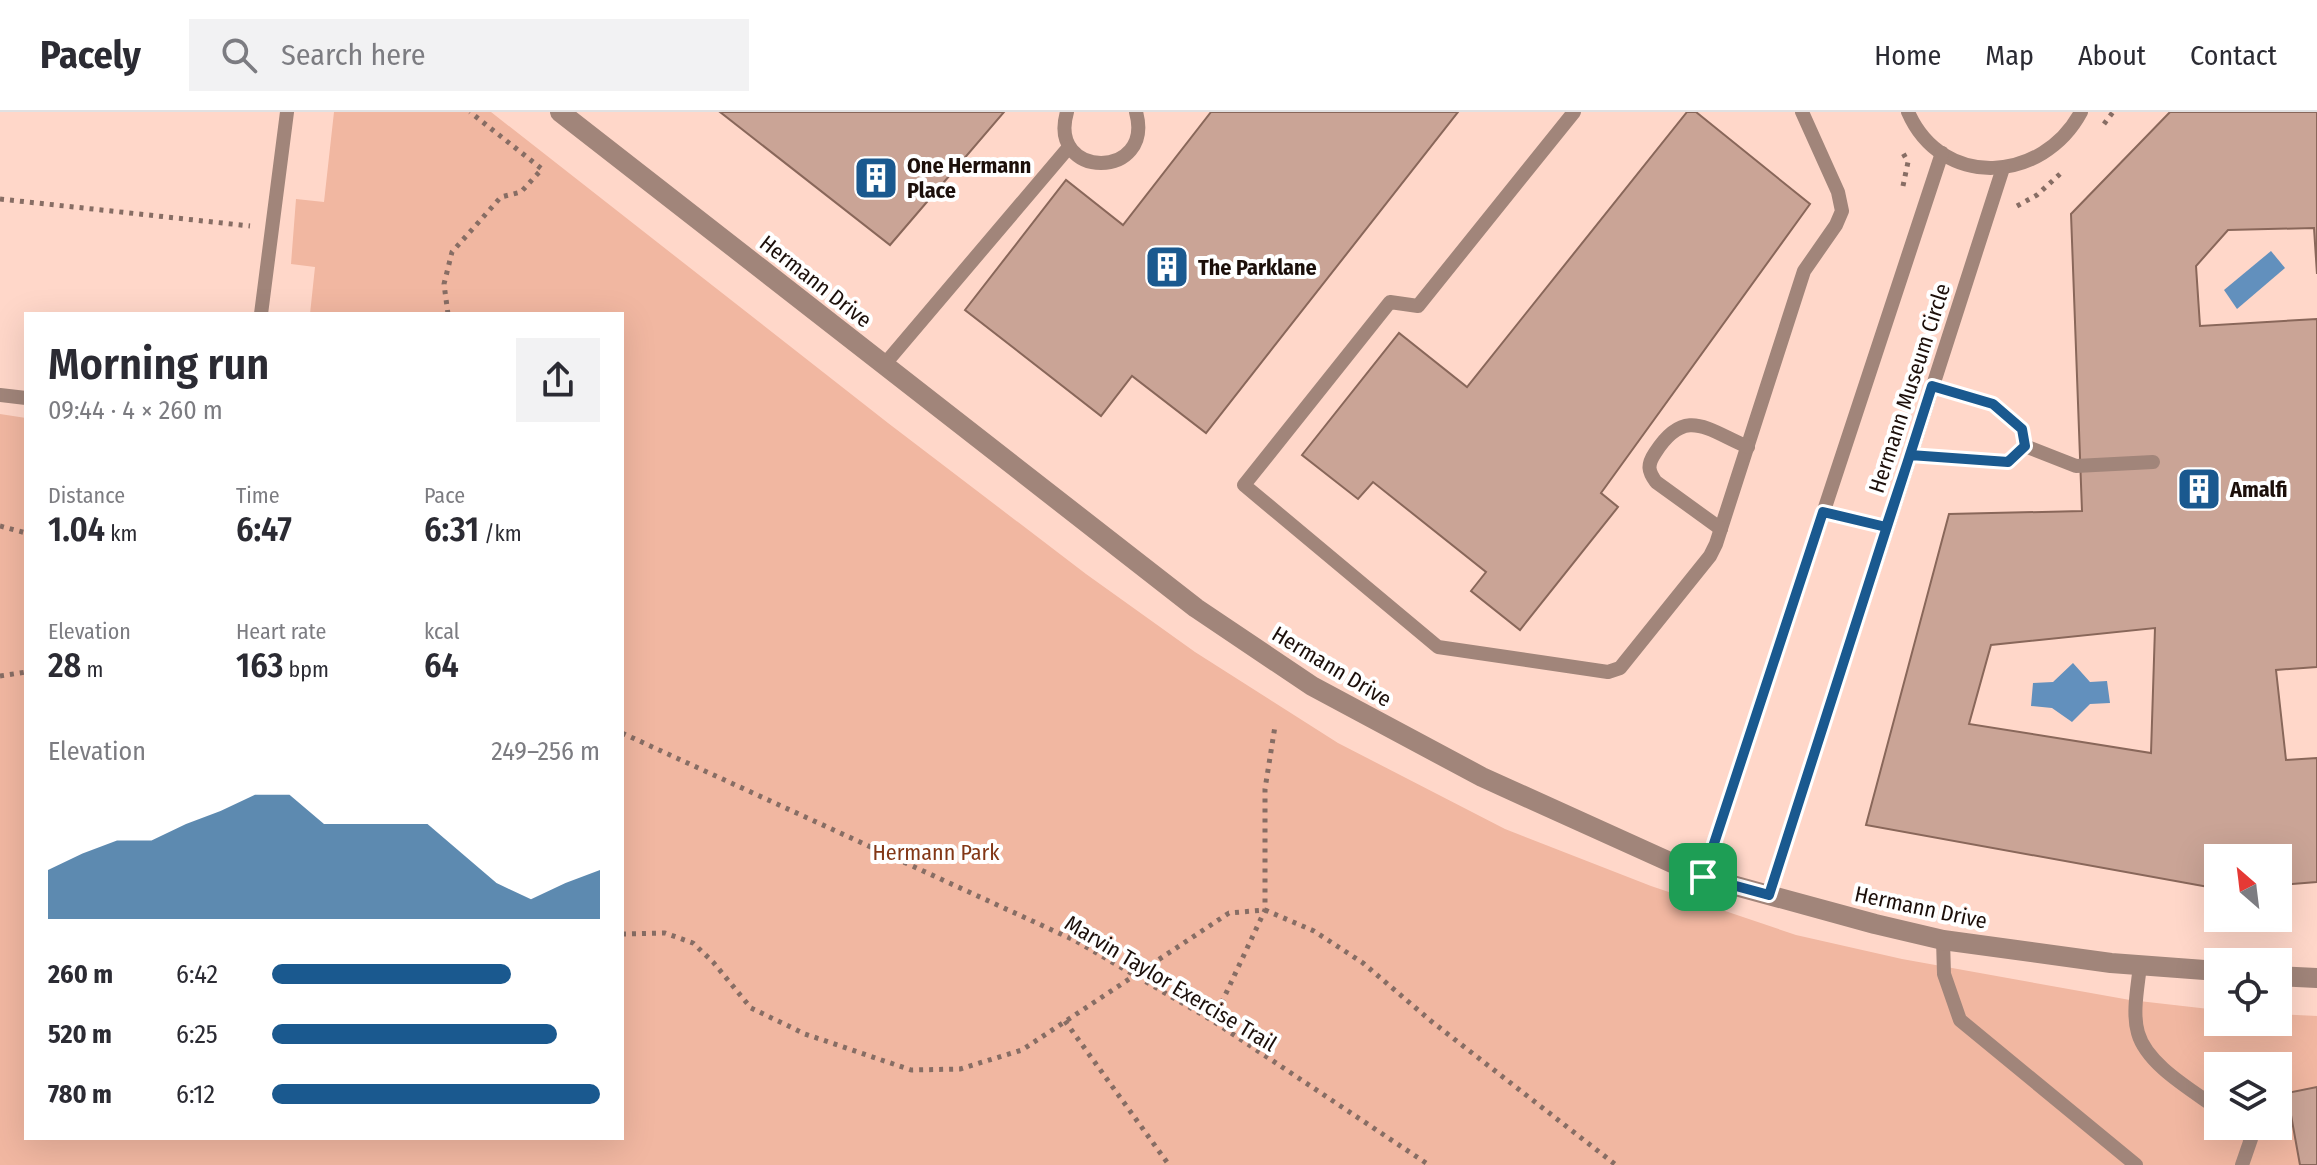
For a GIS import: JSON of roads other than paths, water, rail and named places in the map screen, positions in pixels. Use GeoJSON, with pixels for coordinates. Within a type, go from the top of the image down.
{"type":"FeatureCollection","features":[{"type":"Feature","properties":{"kind":"street","name":"Hermann Drive"},"geometry":{"type":"LineString","coordinates":[[560,112],[1196,608],[1312,686],[1482,777],[1703,877],[1769,895],[1943,940],[2204,970]]}},
{"type":"Feature","properties":{"kind":"street"},"geometry":{"type":"LineString","coordinates":[[2292,977],[2317,978]]}},
{"type":"Feature","properties":{"kind":"lane"},"geometry":{"type":"LineString","coordinates":[[261,312],[287,112]]}},
{"type":"Feature","properties":{"kind":"lane"},"geometry":{"type":"LineString","coordinates":[[1067,112],[1065,135],[1069,147],[1088,162],[1100,164],[1124,157],[1137,137],[1139,124],[1136,112]]}},
{"type":"Feature","properties":{"kind":"lane"},"geometry":{"type":"LineString","coordinates":[[1574,112],[1418,306],[1390,302],[1244,485],[1438,647],[1608,672],[1620,668],[1710,556],[1804,271],[1836,225],[1842,211],[1838,192],[1802,112]]}},
{"type":"Feature","properties":{"kind":"lane"},"geometry":{"type":"LineString","coordinates":[[1908,112],[1923,137],[1942,153],[1971,166],[2003,168],[2034,160],[2061,141],[2081,112]]}},
{"type":"Feature","properties":{"kind":"lane"},"geometry":{"type":"LineString","coordinates":[[884,365],[1069,147]]}},
{"type":"Feature","properties":{"kind":"lane","name":"Hermann Museum Circle"},"geometry":{"type":"LineString","coordinates":[[1703,877],[1942,153]]}},
{"type":"Feature","properties":{"kind":"lane","name":"Hermann Museum Circle"},"geometry":{"type":"LineString","coordinates":[[1769,895],[2003,168]]}},
{"type":"Feature","properties":{"kind":"lane"},"geometry":{"type":"LineString","coordinates":[[1932,386],[1993,404],[2022,429],[2025,446]]}},
{"type":"Feature","properties":{"kind":"lane"},"geometry":{"type":"LineString","coordinates":[[0,395],[24,398]]}},
{"type":"Feature","properties":{"kind":"lane"},"geometry":{"type":"LineString","coordinates":[[1721,529],[1656,482],[1649,472],[1649,462],[1672,431],[1684,424],[1698,425],[1748,447]]}},
{"type":"Feature","properties":{"kind":"lane"},"geometry":{"type":"LineString","coordinates":[[1910,455],[2008,462],[2025,446]]}},
{"type":"Feature","properties":{"kind":"lane"},"geometry":{"type":"LineString","coordinates":[[2025,446],[2076,466],[2153,462]]}},
{"type":"Feature","properties":{"kind":"lane"},"geometry":{"type":"LineString","coordinates":[[1823,512],[1886,527]]}},
{"type":"Feature","properties":{"kind":"lane"},"geometry":{"type":"LineString","coordinates":[[1943,940],[1944,974],[1960,1020],[2136,1165]]}},
{"type":"Feature","properties":{"kind":"lane"},"geometry":{"type":"LineString","coordinates":[[2140,965],[2138,1034],[2157,1064],[2204,1099]]}},
{"type":"Feature","properties":{"kind":"lane"},"geometry":{"type":"LineString","coordinates":[[2242,1165],[2251,1140]]}},
{"type":"Feature","properties":{"kind":"water"},"geometry":{"type":"Polygon","coordinates":[[[2271,251],[2285,268],[2237,309],[2224,290],[2271,251]]]}},
{"type":"Feature","properties":{"kind":"water"},"geometry":{"type":"Polygon","coordinates":[[[2073,663],[2090,682],[2107,681],[2110,703],[2090,704],[2072,722],[2052,708],[2031,706],[2033,683],[2053,682],[2073,663]]]}},
{"type":"Feature","properties":{"kind":"place","name":"One Hermann Place"},"geometry":{"type":"Point","coordinates":[876,178]}},
{"type":"Feature","properties":{"kind":"place","name":"The Parklane"},"geometry":{"type":"Point","coordinates":[1167,267]}},
{"type":"Feature","properties":{"kind":"place","name":"Amalfi"},"geometry":{"type":"Point","coordinates":[2199,489]}},
{"type":"Feature","properties":{"kind":"park label","name":"Hermann Park"},"geometry":{"type":"Point","coordinates":[936,852]}}]}
